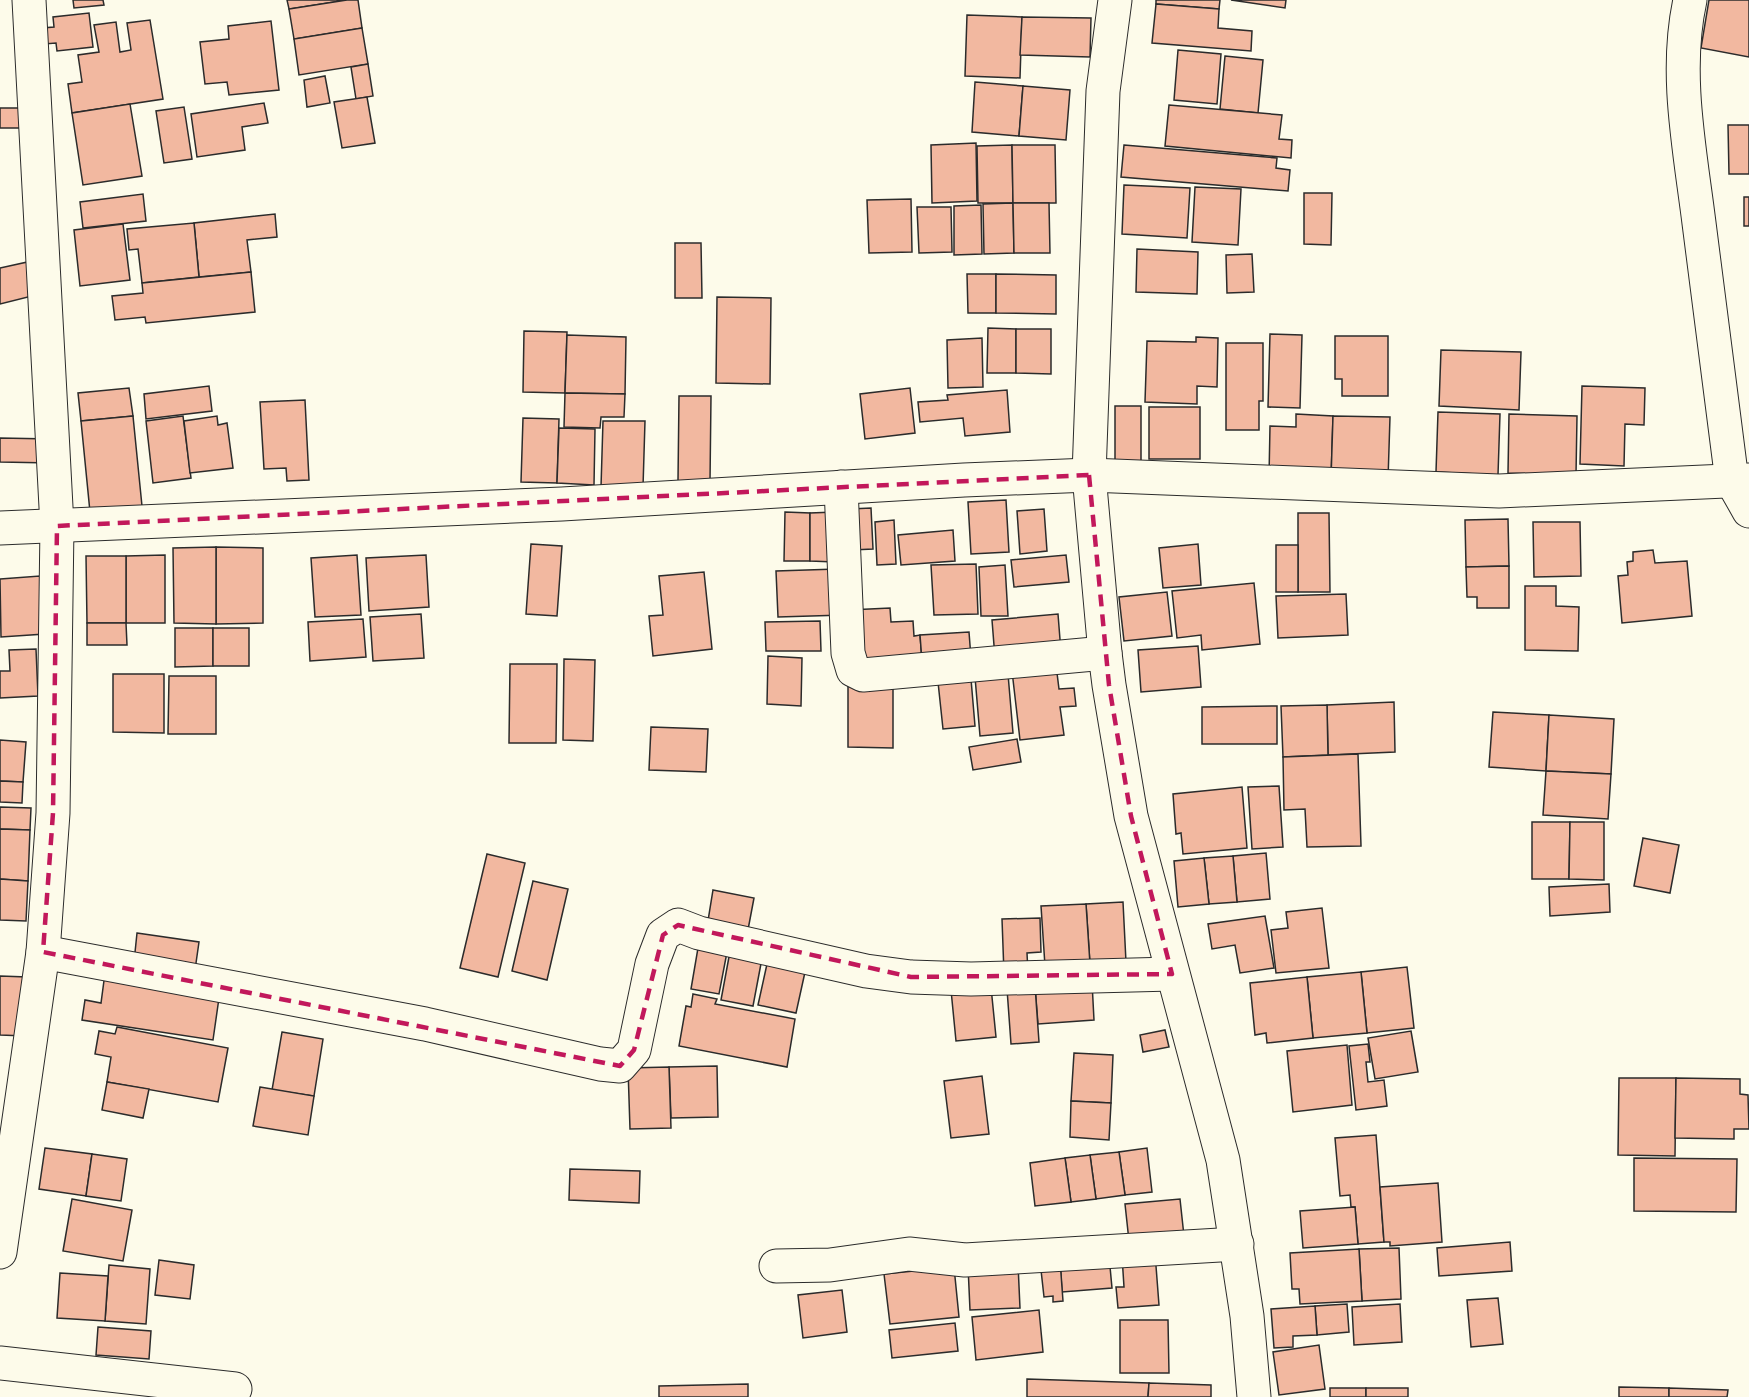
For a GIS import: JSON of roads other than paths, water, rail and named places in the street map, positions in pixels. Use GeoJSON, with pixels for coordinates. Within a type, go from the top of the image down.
{"type":"FeatureCollection","features":[{"type":"Feature","properties":{"kind":"street"},"geometry":{"type":"LineString","coordinates":[[0,1252],[43,952],[53,813],[57,526],[29,0]]}},
{"type":"Feature","properties":{"kind":"street"},"geometry":{"type":"LineString","coordinates":[[1115,0],[1103,91],[1089,475],[1105,653],[1131,816],[1223,1160],[1248,1316],[1254,1397]]}},
{"type":"Feature","properties":{"kind":"street"},"geometry":{"type":"LineString","coordinates":[[1690,0],[1685,21],[1682,59],[1688,137],[1741,481],[1749,511]]}},
{"type":"Feature","properties":{"kind":"street"},"geometry":{"type":"LineString","coordinates":[[0,528],[550,504],[1089,475],[1499,491],[1741,481]]}},
{"type":"Feature","properties":{"kind":"street"},"geometry":{"type":"LineString","coordinates":[[841,487],[848,653],[853,670],[863,675],[1105,653]]}},
{"type":"Feature","properties":{"kind":"street"},"geometry":{"type":"LineString","coordinates":[[43,952],[425,1024],[600,1064],[620,1066],[634,1050],[652,964],[663,934],[678,925],[699,933],[866,971],[911,977],[971,979],[1172,975]]}},
{"type":"Feature","properties":{"kind":"street"},"geometry":{"type":"LineString","coordinates":[[777,1266],[830,1264],[909,1254],[965,1260],[1237,1244]]}},
{"type":"Feature","properties":{"kind":"street"},"geometry":{"type":"LineString","coordinates":[[0,1363],[235,1389]]}}]}
